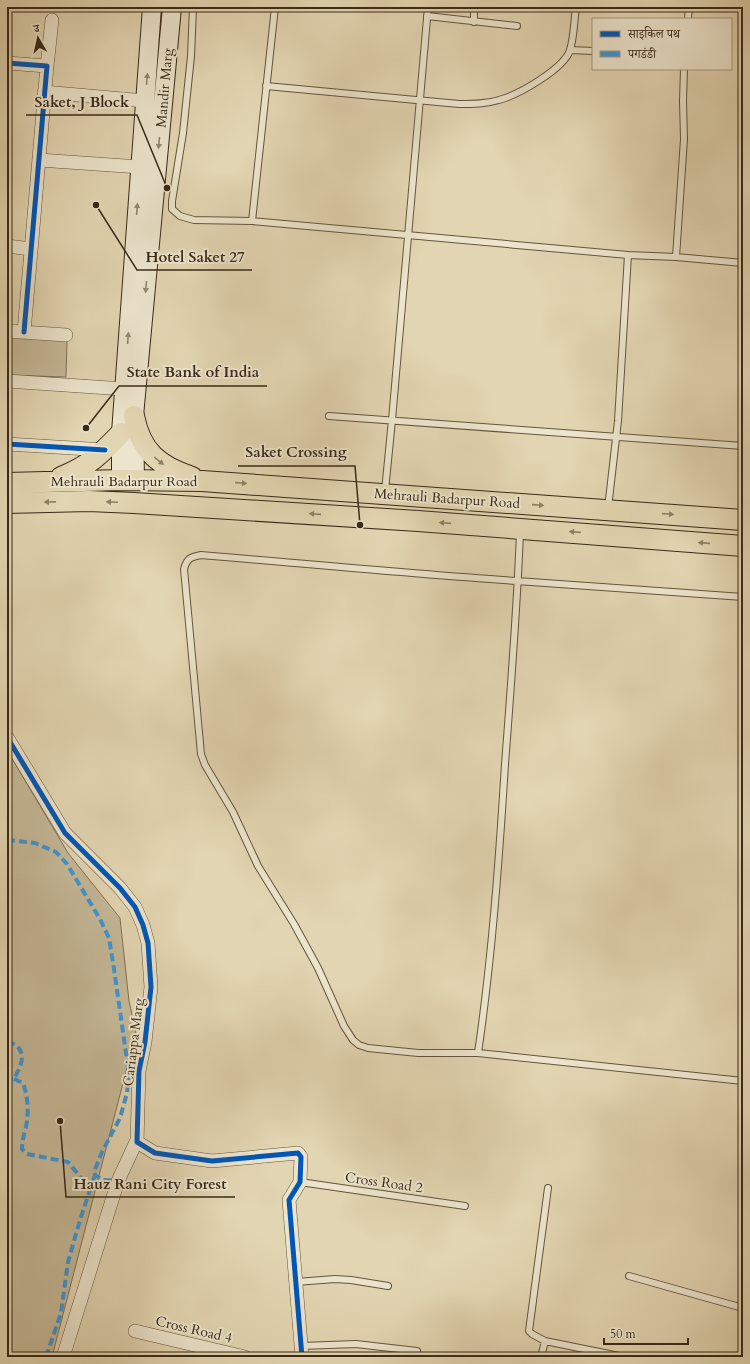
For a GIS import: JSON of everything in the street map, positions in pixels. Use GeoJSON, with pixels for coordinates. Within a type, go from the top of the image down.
{"type":"FeatureCollection","features":[{"type":"Feature","properties":{"kind":"main road","name":"Mandir Marg"},"geometry":{"type":"LineString","coordinates":[[128,480],[121,433],[152,7]]}},
{"type":"Feature","properties":{"kind":"main road","name":"Mandir Marg"},"geometry":{"type":"LineString","coordinates":[[128,480],[172,7]]}},
{"type":"Feature","properties":{"kind":"main road"},"geometry":{"type":"LineString","coordinates":[[134,416],[139,436],[151,454],[161,463],[173,470],[202,481]]}},
{"type":"Feature","properties":{"kind":"main road"},"geometry":{"type":"LineString","coordinates":[[52,481],[88,465],[121,433]]}},
{"type":"Feature","properties":{"kind":"main road","name":"Mehrauli Badarpur Road"},"geometry":{"type":"LineString","coordinates":[[7,483],[128,480],[202,481],[743,520]]}},
{"type":"Feature","properties":{"kind":"main road"},"geometry":{"type":"LineString","coordinates":[[418,521],[420,496]]}},
{"type":"Feature","properties":{"kind":"main road","name":"Mehrauli Badarpur Road"},"geometry":{"type":"LineString","coordinates":[[7,503],[89,501],[134,503],[520,528],[743,546]]}},
{"type":"Feature","properties":{"kind":"street"},"geometry":{"type":"LineString","coordinates":[[24,332],[46,66],[52,20]]}},
{"type":"Feature","properties":{"kind":"street"},"geometry":{"type":"LineString","coordinates":[[7,63],[46,66]]}},
{"type":"Feature","properties":{"kind":"street"},"geometry":{"type":"LineString","coordinates":[[44,92],[145,101]]}},
{"type":"Feature","properties":{"kind":"street"},"geometry":{"type":"LineString","coordinates":[[39,160],[140,167]]}},
{"type":"Feature","properties":{"kind":"street"},"geometry":{"type":"LineString","coordinates":[[7,246],[31,249]]}},
{"type":"Feature","properties":{"kind":"street"},"geometry":{"type":"LineString","coordinates":[[7,331],[66,335]]}},
{"type":"Feature","properties":{"kind":"street"},"geometry":{"type":"LineString","coordinates":[[7,381],[124,389]]}},
{"type":"Feature","properties":{"kind":"street"},"geometry":{"type":"LineString","coordinates":[[7,444],[105,450]]}},
{"type":"Feature","properties":{"kind":"street","name":"Cariappa Marg"},"geometry":{"type":"LineString","coordinates":[[7,738],[65,833],[120,888],[135,907],[143,925],[148,943],[151,987],[145,1042],[139,1071],[137,1140]]}},
{"type":"Feature","properties":{"kind":"street"},"geometry":{"type":"LineString","coordinates":[[63,1357],[118,1181],[137,1140],[155,1153],[212,1161],[298,1153],[301,1157],[300,1182],[288,1200],[302,1351]]}},
{"type":"Feature","properties":{"kind":"street","name":"Cross Road 4"},"geometry":{"type":"LineString","coordinates":[[135,1331],[245,1357]]}},
{"type":"Feature","properties":{"kind":"lane"},"geometry":{"type":"LineString","coordinates":[[193,7],[191,56],[183,133],[172,202],[172,209],[180,216],[194,220],[252,221],[743,263]]}},
{"type":"Feature","properties":{"kind":"lane"},"geometry":{"type":"LineString","coordinates":[[252,221],[275,7]]}},
{"type":"Feature","properties":{"kind":"lane"},"geometry":{"type":"LineString","coordinates":[[385,494],[428,7]]}},
{"type":"Feature","properties":{"kind":"lane"},"geometry":{"type":"LineString","coordinates":[[474,7],[474,22]]}},
{"type":"Feature","properties":{"kind":"lane"},"geometry":{"type":"LineString","coordinates":[[266,86],[419,101],[479,104],[501,100],[518,92],[554,70],[565,60],[570,50],[576,7]]}},
{"type":"Feature","properties":{"kind":"lane"},"geometry":{"type":"LineString","coordinates":[[688,18],[689,7]]}},
{"type":"Feature","properties":{"kind":"lane"},"geometry":{"type":"LineString","coordinates":[[427,16],[518,26]]}},
{"type":"Feature","properties":{"kind":"lane"},"geometry":{"type":"LineString","coordinates":[[570,50],[592,51]]}},
{"type":"Feature","properties":{"kind":"lane"},"geometry":{"type":"LineString","coordinates":[[676,257],[684,139],[684,70]]}},
{"type":"Feature","properties":{"kind":"lane"},"geometry":{"type":"LineString","coordinates":[[608,510],[617,437],[628,254]]}},
{"type":"Feature","properties":{"kind":"lane"},"geometry":{"type":"LineString","coordinates":[[329,416],[743,446]]}},
{"type":"Feature","properties":{"kind":"lane"},"geometry":{"type":"LineString","coordinates":[[478,1053],[487,986],[499,862],[518,581],[520,528]]}},
{"type":"Feature","properties":{"kind":"lane"},"geometry":{"type":"LineString","coordinates":[[743,597],[632,590],[588,585],[518,581],[201,555],[192,557],[186,562],[184,569],[202,754],[205,765],[233,812],[258,866],[309,951],[349,1034],[359,1045],[368,1048],[418,1053],[478,1053],[743,1080]]}},
{"type":"Feature","properties":{"kind":"lane","name":"Cross Road 2"},"geometry":{"type":"LineString","coordinates":[[300,1182],[465,1206]]}},
{"type":"Feature","properties":{"kind":"lane"},"geometry":{"type":"LineString","coordinates":[[548,1188],[528,1328],[532,1334],[545,1341],[624,1357]]}},
{"type":"Feature","properties":{"kind":"lane"},"geometry":{"type":"LineString","coordinates":[[629,1276],[743,1308]]}},
{"type":"Feature","properties":{"kind":"lane"},"geometry":{"type":"LineString","coordinates":[[296,1282],[335,1279],[352,1280],[388,1286]]}},
{"type":"Feature","properties":{"kind":"lane"},"geometry":{"type":"LineString","coordinates":[[541,1357],[545,1341]]}},
{"type":"Feature","properties":{"kind":"lane"},"geometry":{"type":"LineString","coordinates":[[302,1351],[356,1344],[417,1351]]}},
{"type":"Feature","properties":{"kind":"shaded area"},"geometry":{"type":"Polygon","coordinates":[[[7,336],[67,340],[66,377],[7,375],[7,336]]]}},
{"type":"Feature","properties":{"kind":"shaded area"},"geometry":{"type":"Polygon","coordinates":[[[7,750],[68,853],[120,918],[129,1001],[136,1033],[52,1357],[7,1357],[7,750]]]}},
{"type":"Feature","properties":{"kind":"marked path"},"geometry":{"type":"LineString","coordinates":[[7,840],[35,843],[56,852],[67,864],[100,919],[109,938],[129,1074],[127,1093],[120,1118],[102,1152],[94,1172],[95,1175],[103,1180],[118,1181]]}},
{"type":"Feature","properties":{"kind":"marked path"},"geometry":{"type":"LineString","coordinates":[[7,1042],[16,1045],[20,1049],[22,1058],[14,1079],[7,1079]]}},
{"type":"Feature","properties":{"kind":"marked path"},"geometry":{"type":"LineString","coordinates":[[14,1079],[23,1083],[28,1105],[28,1116],[22,1149],[27,1154],[68,1162],[90,1189]]}},
{"type":"Feature","properties":{"kind":"marked path"},"geometry":{"type":"LineString","coordinates":[[46,1357],[61,1313],[68,1262],[95,1175]]}},
{"type":"Feature","properties":{"kind":"cycle path"},"geometry":{"type":"LineString","coordinates":[[7,63],[47,66],[24,332]]}},
{"type":"Feature","properties":{"kind":"cycle path"},"geometry":{"type":"LineString","coordinates":[[7,444],[105,450]]}},
{"type":"Feature","properties":{"kind":"cycle path"},"geometry":{"type":"LineString","coordinates":[[7,737],[65,833],[120,888],[135,907],[143,925],[148,943],[151,987],[145,1042],[139,1071],[137,1142],[155,1153],[212,1161],[298,1153],[301,1157],[300,1182],[289,1200],[302,1357]]}},
{"type":"Feature","properties":{"kind":"place","name":"Saket, J Block"},"geometry":{"type":"Point","coordinates":[167,188]}},
{"type":"Feature","properties":{"kind":"place","name":"Hotel Saket 27"},"geometry":{"type":"Point","coordinates":[96,205]}},
{"type":"Feature","properties":{"kind":"place","name":"State Bank of India"},"geometry":{"type":"Point","coordinates":[86,428]}},
{"type":"Feature","properties":{"kind":"place","name":"Saket Crossing"},"geometry":{"type":"Point","coordinates":[360,525]}},
{"type":"Feature","properties":{"kind":"place","name":"Hauz Rani City Forest"},"geometry":{"type":"Point","coordinates":[60,1121]}}]}
